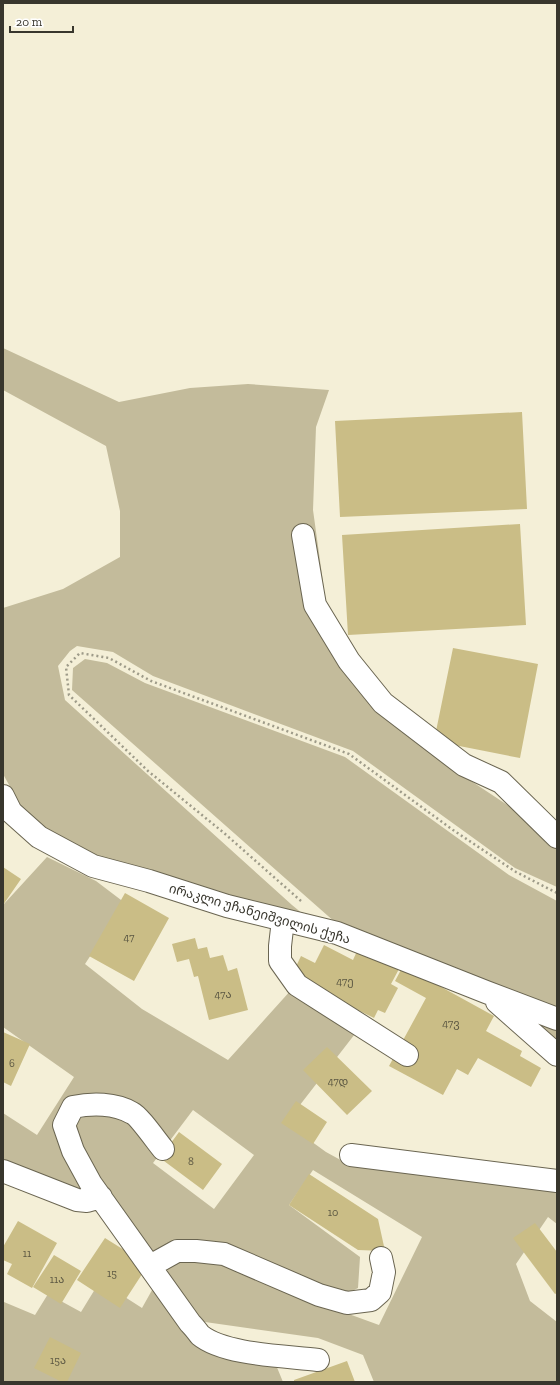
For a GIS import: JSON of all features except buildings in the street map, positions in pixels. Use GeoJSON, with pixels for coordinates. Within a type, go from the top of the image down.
{"type":"FeatureCollection","features":[{"type":"Feature","properties":{"kind":"street"},"geometry":{"type":"LineString","coordinates":[[304,535],[315,605],[349,661],[382,703],[464,765],[501,782],[557,837]]}},
{"type":"Feature","properties":{"kind":"street","name":"ირაკლი უჩანეიშვილის ქუჩა"},"geometry":{"type":"LineString","coordinates":[[3,796],[11,812],[40,837],[93,866],[149,881],[227,906],[337,933],[557,1019]]}},
{"type":"Feature","properties":{"kind":"street"},"geometry":{"type":"LineString","coordinates":[[283,920],[280,961],[297,985],[407,1055]]}},
{"type":"Feature","properties":{"kind":"street"},"geometry":{"type":"LineString","coordinates":[[486,992],[557,1055]]}},
{"type":"Feature","properties":{"kind":"street"},"geometry":{"type":"LineString","coordinates":[[163,1149],[133,1113],[111,1106],[88,1104],[74,1107],[64,1125],[74,1151],[91,1184],[190,1323],[201,1335],[222,1347],[242,1352],[318,1360]]}},
{"type":"Feature","properties":{"kind":"street"},"geometry":{"type":"LineString","coordinates":[[351,1156],[557,1181]]}},
{"type":"Feature","properties":{"kind":"street"},"geometry":{"type":"LineString","coordinates":[[3,1170],[77,1200],[87,1201],[101,1197]]}},
{"type":"Feature","properties":{"kind":"street"},"geometry":{"type":"LineString","coordinates":[[150,1266],[177,1251],[196,1251],[224,1254],[319,1295],[348,1303],[371,1300],[380,1292],[384,1272],[381,1258]]}},
{"type":"Feature","properties":{"kind":"path"},"geometry":{"type":"LineString","coordinates":[[294,895],[224,833],[148,771],[69,695],[66,667],[80,653],[108,658],[151,681],[349,754],[453,830],[509,868],[557,893]]}},
{"type":"Feature","properties":{"kind":"shaded area"},"geometry":{"type":"Polygon","coordinates":[[[3,348],[119,402],[190,388],[248,384],[329,390],[316,427],[313,510],[323,582],[328,643],[456,771],[518,812],[557,843],[557,887],[515,868],[353,751],[153,676],[113,652],[77,646],[70,651],[58,666],[65,700],[309,919],[78,851],[29,821],[3,774],[3,608],[63,589],[120,557],[120,511],[106,446],[3,390],[3,348]]]}},
{"type":"Feature","properties":{"kind":"shaded area"},"geometry":{"type":"Polygon","coordinates":[[[85,659],[107,663],[145,683],[345,757],[509,875],[557,901],[557,1012],[336,923],[72,690],[73,668],[85,659]]]}},
{"type":"Feature","properties":{"kind":"shaded area"},"geometry":{"type":"Polygon","coordinates":[[[47,857],[96,881],[125,903],[85,964],[142,1009],[228,1060],[292,989],[358,1030],[286,1123],[326,1152],[346,1163],[557,1186],[557,1224],[548,1217],[516,1264],[530,1301],[557,1322],[557,1382],[374,1382],[363,1355],[318,1338],[198,1321],[167,1277],[168,1264],[178,1257],[192,1257],[218,1261],[302,1297],[379,1325],[422,1237],[313,1170],[289,1205],[360,1257],[358,1288],[346,1294],[322,1288],[236,1248],[218,1243],[189,1243],[168,1247],[150,1254],[93,1177],[72,1134],[74,1120],[88,1116],[96,1097],[68,1099],[58,1120],[62,1143],[89,1194],[3,1161],[3,1113],[37,1135],[74,1077],[3,1027],[3,905],[47,857]],[[193,1110],[153,1163],[214,1209],[254,1155],[193,1110]]]}},
{"type":"Feature","properties":{"kind":"shaded area"},"geometry":{"type":"Polygon","coordinates":[[[515,1012],[557,1025],[557,1048],[515,1012]]]}},
{"type":"Feature","properties":{"kind":"shaded area"},"geometry":{"type":"Polygon","coordinates":[[[100,1281],[142,1308],[156,1283],[198,1340],[276,1365],[283,1382],[3,1382],[4,1302],[35,1315],[48,1294],[81,1312],[100,1281]]]}}]}
